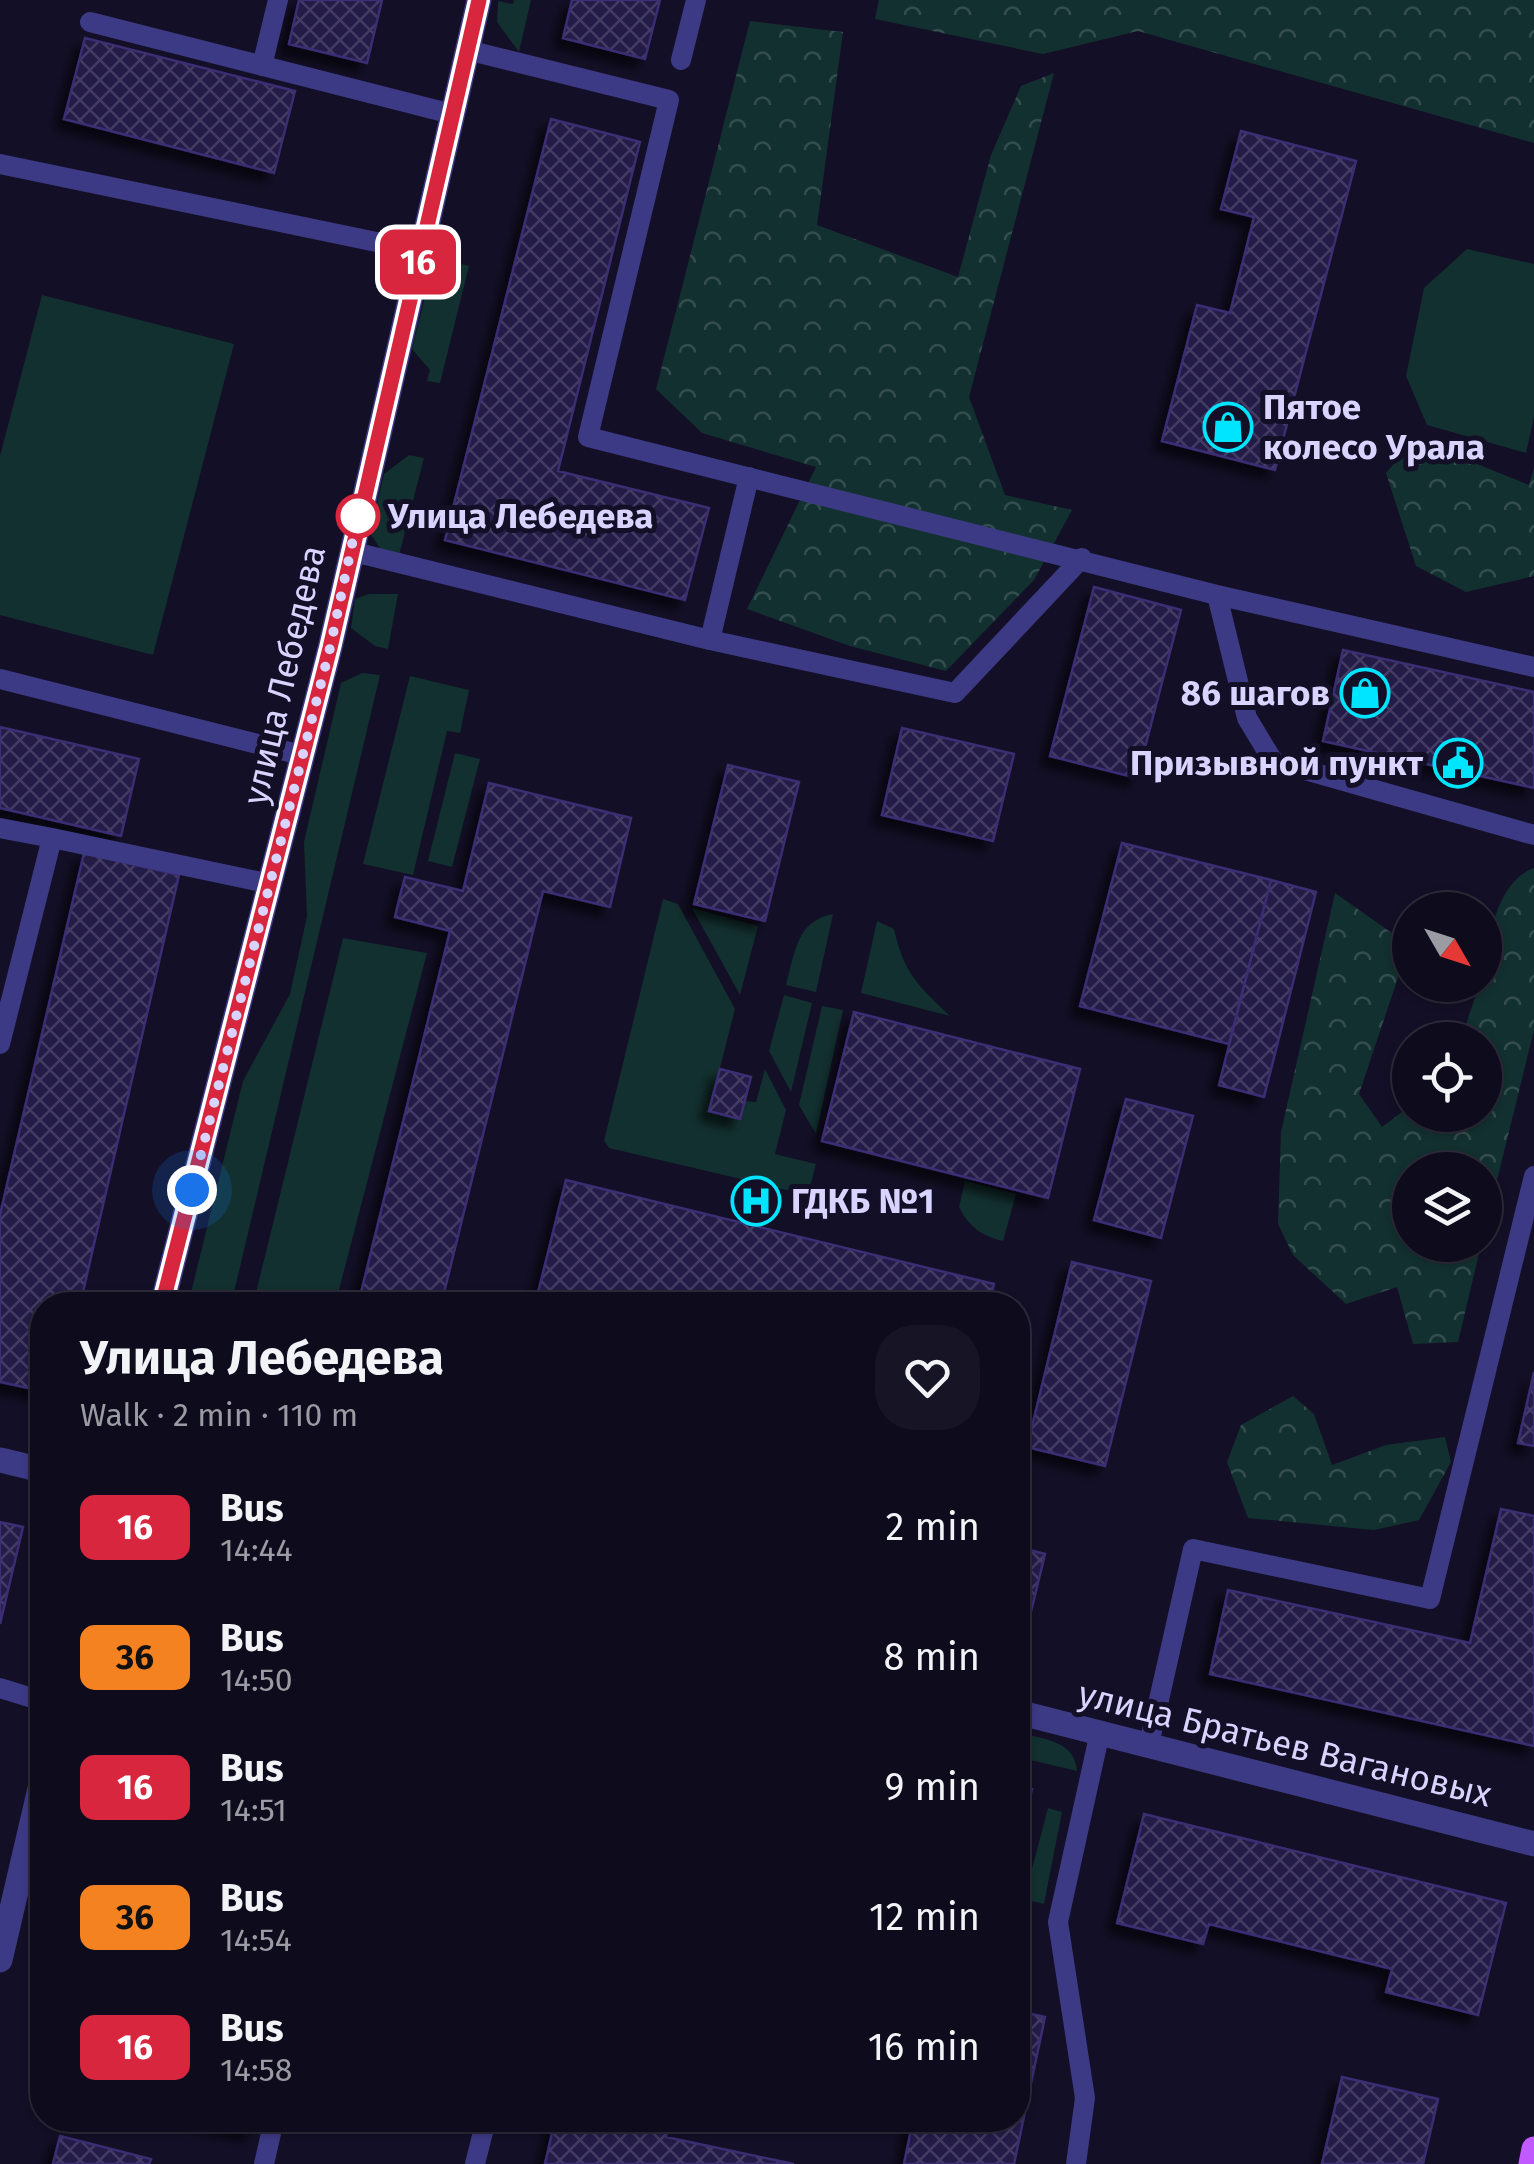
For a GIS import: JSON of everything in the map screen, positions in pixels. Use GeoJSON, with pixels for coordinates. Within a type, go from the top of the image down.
{"type":"FeatureCollection","features":[{"type":"Feature","properties":{"kind":"main road"},"geometry":{"type":"LineString","coordinates":[[1531,2164],[1534,2149]]}},
{"type":"Feature","properties":{"kind":"street","name":"улица Лебедева"},"geometry":{"type":"LineString","coordinates":[[165,1292],[302,755],[478,0]]}},
{"type":"Feature","properties":{"kind":"street"},"geometry":{"type":"LineString","coordinates":[[0,1460],[30,1467]]}},
{"type":"Feature","properties":{"kind":"street","name":"улица Братьев Вагановых"},"geometry":{"type":"LineString","coordinates":[[1030,1715],[1534,1844]]}},
{"type":"Feature","properties":{"kind":"street"},"geometry":{"type":"LineString","coordinates":[[0,1960],[30,1831]]}},
{"type":"Feature","properties":{"kind":"lane"},"geometry":{"type":"LineString","coordinates":[[262,66],[278,0]]}},
{"type":"Feature","properties":{"kind":"lane"},"geometry":{"type":"LineString","coordinates":[[681,60],[696,0]]}},
{"type":"Feature","properties":{"kind":"lane"},"geometry":{"type":"LineString","coordinates":[[90,22],[452,114]]}},
{"type":"Feature","properties":{"kind":"lane"},"geometry":{"type":"LineString","coordinates":[[467,50],[670,100],[588,437],[1217,595],[1534,667]]}},
{"type":"Feature","properties":{"kind":"lane"},"geometry":{"type":"LineString","coordinates":[[0,164],[420,251]]}},
{"type":"Feature","properties":{"kind":"lane"},"geometry":{"type":"LineString","coordinates":[[710,640],[749,477]]}},
{"type":"Feature","properties":{"kind":"lane"},"geometry":{"type":"LineString","coordinates":[[350,551],[710,640],[955,694],[1082,558]]}},
{"type":"Feature","properties":{"kind":"lane"},"geometry":{"type":"LineString","coordinates":[[1217,595],[1247,718],[1273,761],[1534,835]]}},
{"type":"Feature","properties":{"kind":"lane"},"geometry":{"type":"LineString","coordinates":[[0,679],[302,755]]}},
{"type":"Feature","properties":{"kind":"lane"},"geometry":{"type":"LineString","coordinates":[[0,828],[270,884]]}},
{"type":"Feature","properties":{"kind":"lane"},"geometry":{"type":"LineString","coordinates":[[0,1044],[52,838]]}},
{"type":"Feature","properties":{"kind":"lane"},"geometry":{"type":"LineString","coordinates":[[1149,1744],[1193,1549],[1430,1599],[1534,1176]]}},
{"type":"Feature","properties":{"kind":"lane"},"geometry":{"type":"LineString","coordinates":[[0,1688],[30,1697]]}},
{"type":"Feature","properties":{"kind":"lane"},"geometry":{"type":"LineString","coordinates":[[1076,2164],[1085,2098],[1058,1922],[1100,1732]]}},
{"type":"Feature","properties":{"kind":"lane"},"geometry":{"type":"LineString","coordinates":[[264,2164],[271,2132]]}},
{"type":"Feature","properties":{"kind":"lane"},"geometry":{"type":"LineString","coordinates":[[475,2164],[483,2132]]}},
{"type":"Feature","properties":{"kind":"green space"},"geometry":{"type":"Polygon","coordinates":[[[514,0],[531,0],[519,52],[497,22],[498,1],[513,4],[514,0]]]}},
{"type":"Feature","properties":{"kind":"green space"},"geometry":{"type":"Polygon","coordinates":[[[879,0],[1534,0],[1534,143],[1138,31],[1043,54],[875,19],[879,0]]]}},
{"type":"Feature","properties":{"kind":"green space"},"geometry":{"type":"Polygon","coordinates":[[[750,21],[843,32],[817,225],[958,277],[991,155],[1021,86],[1054,73],[969,397],[1005,495],[1072,510],[1034,580],[946,671],[850,646],[747,609],[816,467],[702,433],[656,389],[750,21]]]}},
{"type":"Feature","properties":{"kind":"green space"},"geometry":{"type":"Polygon","coordinates":[[[1467,249],[1534,264],[1534,417],[1526,453],[1427,425],[1406,376],[1424,288],[1467,249]]]}},
{"type":"Feature","properties":{"kind":"green space"},"geometry":{"type":"Polygon","coordinates":[[[454,262],[469,266],[440,383],[427,381],[430,370],[412,349],[428,285],[450,276],[454,262]]]}},
{"type":"Feature","properties":{"kind":"green space"},"geometry":{"type":"Polygon","coordinates":[[[42,295],[234,344],[153,655],[0,615],[0,456],[42,295]]]}},
{"type":"Feature","properties":{"kind":"green space"},"geometry":{"type":"Polygon","coordinates":[[[1415,439],[1529,485],[1534,468],[1534,576],[1466,592],[1416,566],[1386,473],[1415,439]]]}},
{"type":"Feature","properties":{"kind":"green space"},"geometry":{"type":"Polygon","coordinates":[[[409,455],[424,458],[398,559],[385,556],[370,533],[384,474],[409,455]]]}},
{"type":"Feature","properties":{"kind":"green space"},"geometry":{"type":"Polygon","coordinates":[[[369,594],[398,594],[388,649],[375,646],[351,628],[355,599],[369,594]]]}},
{"type":"Feature","properties":{"kind":"green space"},"geometry":{"type":"Polygon","coordinates":[[[362,673],[380,675],[234,1292],[191,1292],[243,1081],[290,994],[307,916],[304,842],[341,683],[362,673]]]}},
{"type":"Feature","properties":{"kind":"green space"},"geometry":{"type":"Polygon","coordinates":[[[410,676],[469,690],[460,733],[447,731],[413,875],[363,864],[410,676]]]}},
{"type":"Feature","properties":{"kind":"green space"},"geometry":{"type":"Polygon","coordinates":[[[455,753],[480,759],[452,867],[428,861],[455,753]]]}},
{"type":"Feature","properties":{"kind":"green space"},"geometry":{"type":"Polygon","coordinates":[[[1534,868],[1534,1030],[1502,1160],[1502,1152],[1392,1152],[1392,1262],[1477,1262],[1458,1342],[1413,1344],[1397,1287],[1346,1304],[1293,1255],[1278,1224],[1281,1132],[1335,893],[1392,933],[1392,996],[1359,1094],[1382,1127],[1392,1120],[1392,1132],[1502,1132],[1502,1022],[1467,1022],[1473,1002],[1502,1002],[1502,899],[1521,875],[1534,868]]]}},
{"type":"Feature","properties":{"kind":"green space"},"geometry":{"type":"Polygon","coordinates":[[[663,899],[678,904],[735,1009],[709,1111],[740,1119],[745,1101],[756,1102],[765,1069],[786,1110],[775,1154],[816,1164],[808,1195],[609,1148],[604,1141],[663,899]]]}},
{"type":"Feature","properties":{"kind":"green space"},"geometry":{"type":"Polygon","coordinates":[[[692,908],[758,926],[740,995],[692,908]]]}},
{"type":"Feature","properties":{"kind":"green space"},"geometry":{"type":"Polygon","coordinates":[[[833,914],[816,992],[786,985],[804,931],[833,914]]]}},
{"type":"Feature","properties":{"kind":"green space"},"geometry":{"type":"Polygon","coordinates":[[[877,921],[894,929],[902,957],[914,978],[950,1016],[861,993],[877,921]]]}},
{"type":"Feature","properties":{"kind":"green space"},"geometry":{"type":"Polygon","coordinates":[[[343,938],[427,953],[338,1292],[256,1292],[343,938]]]}},
{"type":"Feature","properties":{"kind":"green space"},"geometry":{"type":"Polygon","coordinates":[[[784,995],[812,1003],[791,1092],[769,1051],[784,995]]]}},
{"type":"Feature","properties":{"kind":"green space"},"geometry":{"type":"Polygon","coordinates":[[[822,1006],[843,1010],[816,1134],[799,1105],[822,1006]]]}},
{"type":"Feature","properties":{"kind":"green space"},"geometry":{"type":"Polygon","coordinates":[[[965,1181],[1016,1194],[1003,1241],[977,1230],[963,1214],[959,1207],[965,1181]]]}},
{"type":"Feature","properties":{"kind":"green space"},"geometry":{"type":"Polygon","coordinates":[[[1293,1396],[1314,1414],[1332,1465],[1386,1445],[1445,1437],[1451,1462],[1419,1520],[1374,1530],[1248,1518],[1227,1462],[1241,1425],[1293,1396]]]}},
{"type":"Feature","properties":{"kind":"green space"},"geometry":{"type":"Polygon","coordinates":[[[1030,1735],[1064,1747],[1075,1761],[1077,1771],[1030,1760],[1030,1735]]]}},
{"type":"Feature","properties":{"kind":"green space"},"geometry":{"type":"Polygon","coordinates":[[[1048,1808],[1062,1812],[1044,1904],[1030,1900],[1030,1876],[1048,1808]]]}},
{"type":"Feature","properties":{"kind":"building"},"geometry":{"type":"Polygon","coordinates":[[[299,0],[382,0],[367,63],[289,44],[299,0]]]}},
{"type":"Feature","properties":{"kind":"building"},"geometry":{"type":"Polygon","coordinates":[[[572,0],[660,0],[645,59],[563,38],[572,0]]]}},
{"type":"Feature","properties":{"kind":"building"},"geometry":{"type":"Polygon","coordinates":[[[85,38],[295,91],[274,173],[64,119],[85,38]]]}},
{"type":"Feature","properties":{"kind":"building"},"geometry":{"type":"Polygon","coordinates":[[[551,119],[640,142],[558,471],[709,508],[685,600],[445,540],[551,119]]]}},
{"type":"Feature","properties":{"kind":"building"},"geometry":{"type":"Polygon","coordinates":[[[1241,131],[1356,161],[1275,470],[1162,441],[1197,305],[1230,313],[1254,217],[1221,209],[1241,131]]]}},
{"type":"Feature","properties":{"kind":"building"},"geometry":{"type":"Polygon","coordinates":[[[1094,587],[1181,610],[1137,778],[1050,756],[1094,587]]]}},
{"type":"Feature","properties":{"kind":"building"},"geometry":{"type":"Polygon","coordinates":[[[1343,650],[1534,692],[1534,788],[1323,741],[1343,650]]]}},
{"type":"Feature","properties":{"kind":"building"},"geometry":{"type":"Polygon","coordinates":[[[0,727],[139,759],[121,836],[0,808],[0,727]]]}},
{"type":"Feature","properties":{"kind":"building"},"geometry":{"type":"Polygon","coordinates":[[[902,728],[1014,754],[993,841],[882,815],[902,728]]]}},
{"type":"Feature","properties":{"kind":"building"},"geometry":{"type":"Polygon","coordinates":[[[728,765],[799,782],[765,921],[694,904],[728,765]]]}},
{"type":"Feature","properties":{"kind":"building"},"geometry":{"type":"Polygon","coordinates":[[[489,783],[631,818],[610,907],[543,891],[444,1292],[361,1292],[450,931],[395,917],[400,896],[405,877],[463,891],[489,783]]]}},
{"type":"Feature","properties":{"kind":"building"},"geometry":{"type":"Polygon","coordinates":[[[1122,843],[1271,880],[1229,1044],[1080,1006],[1122,843]]]}},
{"type":"Feature","properties":{"kind":"building"},"geometry":{"type":"Polygon","coordinates":[[[84,853],[179,875],[83,1292],[30,1292],[30,1388],[0,1382],[0,1215],[84,853]]]}},
{"type":"Feature","properties":{"kind":"building"},"geometry":{"type":"Polygon","coordinates":[[[1271,880],[1316,892],[1264,1097],[1219,1085],[1271,880]]]}},
{"type":"Feature","properties":{"kind":"building"},"geometry":{"type":"Polygon","coordinates":[[[854,1012],[1080,1069],[1048,1198],[822,1141],[854,1012]]]}},
{"type":"Feature","properties":{"kind":"building"},"geometry":{"type":"Polygon","coordinates":[[[720,1069],[751,1077],[740,1119],[709,1111],[720,1069]]]}},
{"type":"Feature","properties":{"kind":"building"},"geometry":{"type":"Polygon","coordinates":[[[1126,1099],[1193,1116],[1161,1238],[1094,1220],[1126,1099]]]}},
{"type":"Feature","properties":{"kind":"building"},"geometry":{"type":"Polygon","coordinates":[[[566,1180],[994,1284],[992,1292],[538,1292],[566,1180]]]}},
{"type":"Feature","properties":{"kind":"building"},"geometry":{"type":"Polygon","coordinates":[[[1072,1262],[1151,1281],[1105,1466],[1030,1448],[1072,1262]]]}},
{"type":"Feature","properties":{"kind":"building"},"geometry":{"type":"Polygon","coordinates":[[[1534,1372],[1534,1446],[1518,1443],[1534,1372]]]}},
{"type":"Feature","properties":{"kind":"building"},"geometry":{"type":"Polygon","coordinates":[[[1501,1509],[1534,1516],[1534,1746],[1210,1674],[1228,1590],[1470,1643],[1501,1509]]]}},
{"type":"Feature","properties":{"kind":"building"},"geometry":{"type":"Polygon","coordinates":[[[0,1522],[23,1527],[0,1624],[0,1522]]]}},
{"type":"Feature","properties":{"kind":"building"},"geometry":{"type":"Polygon","coordinates":[[[1030,1550],[1045,1554],[1030,1616],[1030,1550]]]}},
{"type":"Feature","properties":{"kind":"building"},"geometry":{"type":"Polygon","coordinates":[[[1144,1814],[1506,1903],[1478,2015],[1386,1992],[1392,1969],[1209,1924],[1203,1944],[1117,1923],[1144,1814]]]}},
{"type":"Feature","properties":{"kind":"building"},"geometry":{"type":"Polygon","coordinates":[[[1030,2014],[1045,2017],[1030,2088],[1030,2014]]]}},
{"type":"Feature","properties":{"kind":"building"},"geometry":{"type":"Polygon","coordinates":[[[1342,2077],[1438,2099],[1423,2164],[1322,2164],[1342,2077]]]}},
{"type":"Feature","properties":{"kind":"building"},"geometry":{"type":"Polygon","coordinates":[[[552,2132],[667,2132],[666,2137],[794,2164],[545,2164],[552,2132]]]}},
{"type":"Feature","properties":{"kind":"building"},"geometry":{"type":"Polygon","coordinates":[[[911,2132],[1021,2132],[1014,2164],[904,2164],[911,2132]]]}},
{"type":"Feature","properties":{"kind":"building"},"geometry":{"type":"Polygon","coordinates":[[[60,2136],[151,2159],[149,2164],[53,2164],[60,2136]]]}},
{"type":"Feature","properties":{"kind":"bus line","name":"16"},"geometry":{"type":"LineString","coordinates":[[165,1292],[330,648],[479,0]]}},
{"type":"Feature","properties":{"kind":"place","name":"Пятое колесо Урала"},"geometry":{"type":"Point","coordinates":[1228,427]}},
{"type":"Feature","properties":{"kind":"place","name":"Улица Лебедева"},"geometry":{"type":"Point","coordinates":[358,516]}},
{"type":"Feature","properties":{"kind":"place","name":"86 шагов"},"geometry":{"type":"Point","coordinates":[1365,693]}},
{"type":"Feature","properties":{"kind":"place","name":"Призывной пункт"},"geometry":{"type":"Point","coordinates":[1458,763]}},
{"type":"Feature","properties":{"kind":"place","name":"ГДКБ №1"},"geometry":{"type":"Point","coordinates":[756,1201]}},
{"type":"Feature","properties":{"kind":"route"},"geometry":{"type":"LineString","coordinates":[[192,1190],[330,648],[358,516]]}}]}
